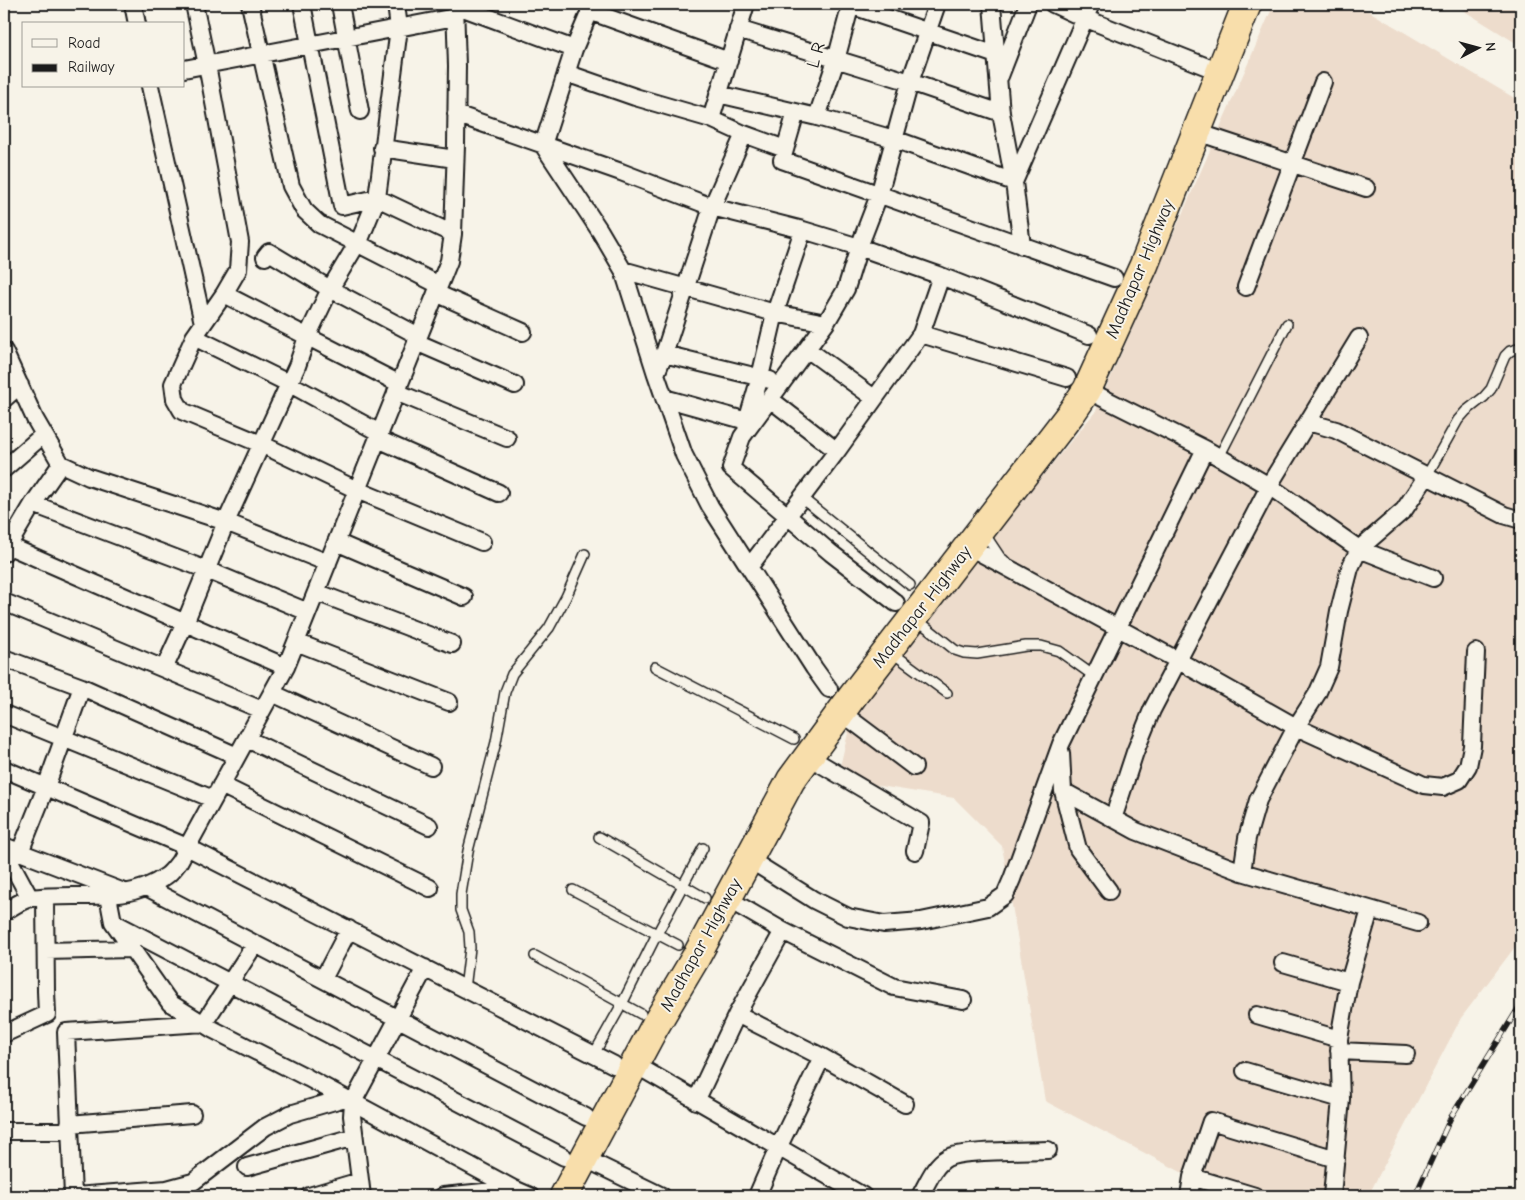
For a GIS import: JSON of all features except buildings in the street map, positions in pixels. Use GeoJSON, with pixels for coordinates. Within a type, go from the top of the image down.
{"type":"FeatureCollection","features":[{"type":"Feature","properties":{"kind":"highway","name":"Madhapar Highway"},"geometry":{"type":"LineString","coordinates":[[564,1196],[655,1026],[696,957],[791,780],[846,704],[1066,420],[1087,390],[1144,266],[1213,69],[1230,4]]}},
{"type":"Feature","properties":{"kind":"highway","name":"Madhapar Highway"},"geometry":{"type":"LineString","coordinates":[[550,1196],[780,772],[838,686],[1023,449],[1073,381],[1213,69],[1247,4]]}},
{"type":"Feature","properties":{"kind":"street"},"geometry":{"type":"LineString","coordinates":[[133,4],[137,22]]}},
{"type":"Feature","properties":{"kind":"street"},"geometry":{"type":"LineString","coordinates":[[194,4],[208,65],[240,242],[238,270],[194,337],[174,384],[175,399],[182,411],[261,444],[357,490],[482,542]]}},
{"type":"Feature","properties":{"kind":"street"},"geometry":{"type":"LineString","coordinates":[[250,4],[291,186],[304,210],[319,224],[358,243],[438,289],[523,332]]}},
{"type":"Feature","properties":{"kind":"street"},"geometry":{"type":"LineString","coordinates":[[302,4],[342,206],[377,198],[453,234]]}},
{"type":"Feature","properties":{"kind":"street"},"geometry":{"type":"LineString","coordinates":[[340,4],[360,111]]}},
{"type":"Feature","properties":{"kind":"street"},"geometry":{"type":"LineString","coordinates":[[164,669],[226,522],[290,384],[307,337],[330,289],[358,243],[377,198],[399,28],[396,4]]}},
{"type":"Feature","properties":{"kind":"street"},"geometry":{"type":"LineString","coordinates":[[711,119],[746,4]]}},
{"type":"Feature","properties":{"kind":"street"},"geometry":{"type":"LineString","coordinates":[[849,4],[996,55]]}},
{"type":"Feature","properties":{"kind":"street","name":"L R"},"geometry":{"type":"LineString","coordinates":[[817,117],[836,60],[849,4]]}},
{"type":"Feature","properties":{"kind":"street"},"geometry":{"type":"LineString","coordinates":[[744,429],[770,399],[826,324],[846,289],[879,195],[910,82],[937,4]]}},
{"type":"Feature","properties":{"kind":"street"},"geometry":{"type":"LineString","coordinates":[[992,4],[1000,113],[1014,182],[1022,246]]}},
{"type":"Feature","properties":{"kind":"street"},"geometry":{"type":"LineString","coordinates":[[998,80],[1028,4]]}},
{"type":"Feature","properties":{"kind":"street"},"geometry":{"type":"LineString","coordinates":[[1053,4],[1088,11],[1213,69]]}},
{"type":"Feature","properties":{"kind":"street"},"geometry":{"type":"LineString","coordinates":[[543,145],[574,49],[591,8],[729,61]]}},
{"type":"Feature","properties":{"kind":"street"},"geometry":{"type":"LineString","coordinates":[[185,69],[399,28],[455,9],[574,49]]}},
{"type":"Feature","properties":{"kind":"street"},"geometry":{"type":"LineString","coordinates":[[4,912],[37,898],[108,896],[146,887],[167,876],[179,862],[286,667],[449,261],[453,234],[455,159],[457,66],[455,9]]}},
{"type":"Feature","properties":{"kind":"street"},"geometry":{"type":"LineString","coordinates":[[1014,182],[1088,11]]}},
{"type":"Feature","properties":{"kind":"street"},"geometry":{"type":"LineString","coordinates":[[738,29],[910,82],[1000,113]]}},
{"type":"Feature","properties":{"kind":"street"},"geometry":{"type":"LineString","coordinates":[[566,72],[635,97],[711,119],[744,134],[785,149]]}},
{"type":"Feature","properties":{"kind":"street"},"geometry":{"type":"LineString","coordinates":[[1246,287],[1323,82]]}},
{"type":"Feature","properties":{"kind":"street"},"geometry":{"type":"LineString","coordinates":[[150,88],[203,323]]}},
{"type":"Feature","properties":{"kind":"street"},"geometry":{"type":"LineString","coordinates":[[718,94],[817,117],[894,139],[1014,182]]}},
{"type":"Feature","properties":{"kind":"street"},"geometry":{"type":"LineString","coordinates":[[796,112],[782,160],[1114,278]]}},
{"type":"Feature","properties":{"kind":"street"},"geometry":{"type":"LineString","coordinates":[[456,114],[621,172],[712,207],[803,230],[941,276],[1089,335]]}},
{"type":"Feature","properties":{"kind":"street"},"geometry":{"type":"LineString","coordinates":[[656,374],[712,207],[744,134]]}},
{"type":"Feature","properties":{"kind":"street"},"geometry":{"type":"LineString","coordinates":[[1203,134],[1366,188]]}},
{"type":"Feature","properties":{"kind":"street"},"geometry":{"type":"LineString","coordinates":[[543,145],[600,231],[623,270],[684,454],[710,506],[829,689]]}},
{"type":"Feature","properties":{"kind":"street"},"geometry":{"type":"LineString","coordinates":[[382,148],[455,159]]}},
{"type":"Feature","properties":{"kind":"street"},"geometry":{"type":"LineString","coordinates":[[803,230],[776,313],[760,377],[731,468],[831,553],[896,603]]}},
{"type":"Feature","properties":{"kind":"street"},"geometry":{"type":"LineString","coordinates":[[265,257],[269,252],[418,339],[514,385]]}},
{"type":"Feature","properties":{"kind":"street"},"geometry":{"type":"LineString","coordinates":[[623,270],[776,313],[826,324]]}},
{"type":"Feature","properties":{"kind":"street"},"geometry":{"type":"LineString","coordinates":[[750,566],[837,451],[921,334],[941,276]]}},
{"type":"Feature","properties":{"kind":"street"},"geometry":{"type":"LineString","coordinates":[[224,294],[307,337],[398,388],[507,438]]}},
{"type":"Feature","properties":{"kind":"street"},"geometry":{"type":"LineString","coordinates":[[921,334],[1067,378]]}},
{"type":"Feature","properties":{"kind":"street"},"geometry":{"type":"LineString","coordinates":[[194,337],[290,384],[379,436],[500,493]]}},
{"type":"Feature","properties":{"kind":"street"},"geometry":{"type":"LineString","coordinates":[[1113,819],[1134,752],[1177,660],[1269,486],[1359,338]]}},
{"type":"Feature","properties":{"kind":"street"},"geometry":{"type":"LineString","coordinates":[[807,348],[874,398]]}},
{"type":"Feature","properties":{"kind":"street"},"geometry":{"type":"LineString","coordinates":[[4,351],[43,435],[61,464],[89,477],[226,522],[328,563]]}},
{"type":"Feature","properties":{"kind":"street"},"geometry":{"type":"LineString","coordinates":[[664,354],[760,377],[781,384]]}},
{"type":"Feature","properties":{"kind":"street"},"geometry":{"type":"LineString","coordinates":[[4,399],[20,385]]}},
{"type":"Feature","properties":{"kind":"street"},"geometry":{"type":"LineString","coordinates":[[1093,393],[1212,453],[1269,486],[1359,549],[1433,578]]}},
{"type":"Feature","properties":{"kind":"street"},"geometry":{"type":"LineString","coordinates":[[664,398],[744,429]]}},
{"type":"Feature","properties":{"kind":"street"},"geometry":{"type":"LineString","coordinates":[[770,399],[837,451]]}},
{"type":"Feature","properties":{"kind":"street"},"geometry":{"type":"LineString","coordinates":[[1308,422],[1336,430],[1504,515],[1521,520]]}},
{"type":"Feature","properties":{"kind":"street"},"geometry":{"type":"LineString","coordinates":[[4,469],[43,435]]}},
{"type":"Feature","properties":{"kind":"street"},"geometry":{"type":"LineString","coordinates":[[754,863],[814,900],[848,917],[884,924],[921,920],[988,907],[1005,895],[1061,744],[1118,627],[1212,453]]}},
{"type":"Feature","properties":{"kind":"street"},"geometry":{"type":"LineString","coordinates":[[61,464],[33,504],[6,549],[286,667]]}},
{"type":"Feature","properties":{"kind":"street"},"geometry":{"type":"LineString","coordinates":[[1242,872],[1247,838],[1258,800],[1296,727],[1317,694],[1329,667],[1339,611],[1348,577],[1359,549],[1404,510],[1426,477]]}},
{"type":"Feature","properties":{"kind":"street"},"geometry":{"type":"LineString","coordinates":[[33,504],[207,570],[308,612]]}},
{"type":"Feature","properties":{"kind":"street"},"geometry":{"type":"LineString","coordinates":[[336,542],[464,597]]}},
{"type":"Feature","properties":{"kind":"street"},"geometry":{"type":"LineString","coordinates":[[975,550],[1118,627],[1296,727],[1424,785],[1443,787],[1459,780],[1468,766],[1472,746],[1476,652]]}},
{"type":"Feature","properties":{"kind":"street"},"geometry":{"type":"LineString","coordinates":[[316,592],[452,644]]}},
{"type":"Feature","properties":{"kind":"street"},"geometry":{"type":"LineString","coordinates":[[4,602],[262,710]]}},
{"type":"Feature","properties":{"kind":"street"},"geometry":{"type":"LineString","coordinates":[[296,642],[449,702]]}},
{"type":"Feature","properties":{"kind":"street"},"geometry":{"type":"LineString","coordinates":[[4,658],[82,687],[237,756]]}},
{"type":"Feature","properties":{"kind":"street"},"geometry":{"type":"LineString","coordinates":[[12,851],[46,787],[82,687]]}},
{"type":"Feature","properties":{"kind":"street"},"geometry":{"type":"LineString","coordinates":[[272,692],[431,766]]}},
{"type":"Feature","properties":{"kind":"street"},"geometry":{"type":"LineString","coordinates":[[4,714],[213,799]]}},
{"type":"Feature","properties":{"kind":"street"},"geometry":{"type":"LineString","coordinates":[[846,716],[914,767]]}},
{"type":"Feature","properties":{"kind":"street"},"geometry":{"type":"LineString","coordinates":[[247,739],[429,826]]}},
{"type":"Feature","properties":{"kind":"street"},"geometry":{"type":"LineString","coordinates":[[1061,744],[1062,791],[1078,849],[1109,891]]}},
{"type":"Feature","properties":{"kind":"street"},"geometry":{"type":"LineString","coordinates":[[814,760],[921,823],[915,851]]}},
{"type":"Feature","properties":{"kind":"street"},"geometry":{"type":"LineString","coordinates":[[4,768],[187,847],[614,1065]]}},
{"type":"Feature","properties":{"kind":"street"},"geometry":{"type":"LineString","coordinates":[[221,785],[430,888]]}},
{"type":"Feature","properties":{"kind":"street"},"geometry":{"type":"LineString","coordinates":[[1062,791],[1136,831],[1242,872],[1418,923]]}},
{"type":"Feature","properties":{"kind":"street"},"geometry":{"type":"LineString","coordinates":[[4,846],[12,851],[126,892]]}},
{"type":"Feature","properties":{"kind":"street"},"geometry":{"type":"LineString","coordinates":[[4,1034],[47,1014],[46,951],[37,898],[12,851]]}},
{"type":"Feature","properties":{"kind":"street"},"geometry":{"type":"LineString","coordinates":[[146,887],[586,1118]]}},
{"type":"Feature","properties":{"kind":"street"},"geometry":{"type":"LineString","coordinates":[[108,896],[113,922],[170,1003],[204,1024],[530,1196]]}},
{"type":"Feature","properties":{"kind":"street"},"geometry":{"type":"LineString","coordinates":[[733,902],[782,931],[894,987],[963,1000]]}},
{"type":"Feature","properties":{"kind":"street"},"geometry":{"type":"LineString","coordinates":[[1332,1196],[1341,1099],[1339,1045],[1349,982],[1370,910]]}},
{"type":"Feature","properties":{"kind":"street"},"geometry":{"type":"LineString","coordinates":[[113,922],[564,1157]]}},
{"type":"Feature","properties":{"kind":"street"},"geometry":{"type":"LineString","coordinates":[[323,979],[349,929]]}},
{"type":"Feature","properties":{"kind":"street"},"geometry":{"type":"LineString","coordinates":[[696,1100],[737,1014],[782,931]]}},
{"type":"Feature","properties":{"kind":"street"},"geometry":{"type":"LineString","coordinates":[[204,1024],[255,944]]}},
{"type":"Feature","properties":{"kind":"street"},"geometry":{"type":"LineString","coordinates":[[46,951],[132,949]]}},
{"type":"Feature","properties":{"kind":"street"},"geometry":{"type":"LineString","coordinates":[[1283,963],[1349,982]]}},
{"type":"Feature","properties":{"kind":"street"},"geometry":{"type":"LineString","coordinates":[[204,1024],[66,1032],[69,1128],[74,1196],[167,1189],[192,1182],[265,1127],[290,1114],[349,1100],[376,1060],[425,968]]}},
{"type":"Feature","properties":{"kind":"street"},"geometry":{"type":"LineString","coordinates":[[737,1014],[822,1057],[905,1104]]}},
{"type":"Feature","properties":{"kind":"street"},"geometry":{"type":"LineString","coordinates":[[1257,1015],[1339,1045],[1406,1054]]}},
{"type":"Feature","properties":{"kind":"street"},"geometry":{"type":"LineString","coordinates":[[757,1196],[822,1057]]}},
{"type":"Feature","properties":{"kind":"street"},"geometry":{"type":"LineString","coordinates":[[641,1068],[863,1196]]}},
{"type":"Feature","properties":{"kind":"street"},"geometry":{"type":"LineString","coordinates":[[1245,1071],[1341,1099]]}},
{"type":"Feature","properties":{"kind":"street"},"geometry":{"type":"LineString","coordinates":[[309,1196],[361,1188],[349,1100]]}},
{"type":"Feature","properties":{"kind":"street"},"geometry":{"type":"LineString","coordinates":[[4,1132],[69,1128],[192,1114]]}},
{"type":"Feature","properties":{"kind":"street"},"geometry":{"type":"LineString","coordinates":[[1189,1196],[1192,1177],[1211,1121],[1336,1159]]}},
{"type":"Feature","properties":{"kind":"street"},"geometry":{"type":"LineString","coordinates":[[247,1166],[354,1137]]}},
{"type":"Feature","properties":{"kind":"street"},"geometry":{"type":"LineString","coordinates":[[920,1196],[936,1168],[946,1158],[961,1154],[1048,1150]]}},
{"type":"Feature","properties":{"kind":"street"},"geometry":{"type":"LineString","coordinates":[[590,1162],[662,1196]]}},
{"type":"Feature","properties":{"kind":"street"},"geometry":{"type":"LineString","coordinates":[[1192,1177],[1255,1196]]}},
{"type":"Feature","properties":{"kind":"street"},"geometry":{"type":"LineString","coordinates":[[443,1196],[514,1189]]}},
{"type":"Feature","properties":{"kind":"lane"},"geometry":{"type":"LineString","coordinates":[[1212,453],[1287,324]]}},
{"type":"Feature","properties":{"kind":"lane"},"geometry":{"type":"LineString","coordinates":[[1426,477],[1458,420],[1491,389],[1505,356],[1510,351],[1521,348]]}},
{"type":"Feature","properties":{"kind":"lane"},"geometry":{"type":"LineString","coordinates":[[802,498],[910,585]]}},
{"type":"Feature","properties":{"kind":"lane"},"geometry":{"type":"LineString","coordinates":[[986,536],[1000,557],[1118,627]]}},
{"type":"Feature","properties":{"kind":"lane"},"geometry":{"type":"LineString","coordinates":[[465,989],[470,948],[468,932],[461,910],[461,894],[468,851],[496,742],[505,692],[512,674],[549,628],[566,597],[585,554]]}},
{"type":"Feature","properties":{"kind":"lane"},"geometry":{"type":"LineString","coordinates":[[920,622],[955,650],[964,653],[977,654],[1026,646],[1041,646],[1059,651],[1094,676]]}},
{"type":"Feature","properties":{"kind":"lane"},"geometry":{"type":"LineString","coordinates":[[894,654],[947,694]]}},
{"type":"Feature","properties":{"kind":"lane"},"geometry":{"type":"LineString","coordinates":[[655,666],[794,739]]}},
{"type":"Feature","properties":{"kind":"lane"},"geometry":{"type":"LineString","coordinates":[[599,837],[705,898]]}},
{"type":"Feature","properties":{"kind":"lane"},"geometry":{"type":"LineString","coordinates":[[594,1054],[703,848]]}},
{"type":"Feature","properties":{"kind":"lane"},"geometry":{"type":"LineString","coordinates":[[573,890],[678,945]]}},
{"type":"Feature","properties":{"kind":"lane"},"geometry":{"type":"LineString","coordinates":[[534,956],[641,1014]]}},
{"type":"Feature","properties":{"kind":"shaded area"},"geometry":{"type":"Polygon","coordinates":[[[1274,4],[1357,4],[1521,102],[1521,939],[1461,1018],[1368,1196],[1181,1196],[1185,1174],[1045,1101],[1002,846],[954,798],[837,779],[856,700],[1096,411],[1274,4]]]}},
{"type":"Feature","properties":{"kind":"shaded area"},"geometry":{"type":"Polygon","coordinates":[[[1453,4],[1521,4],[1521,46],[1453,4]]]}},
{"type":"Feature","properties":{"kind":"railway"},"geometry":{"type":"LineString","coordinates":[[1415,1196],[1451,1117],[1521,1004]]}}]}
